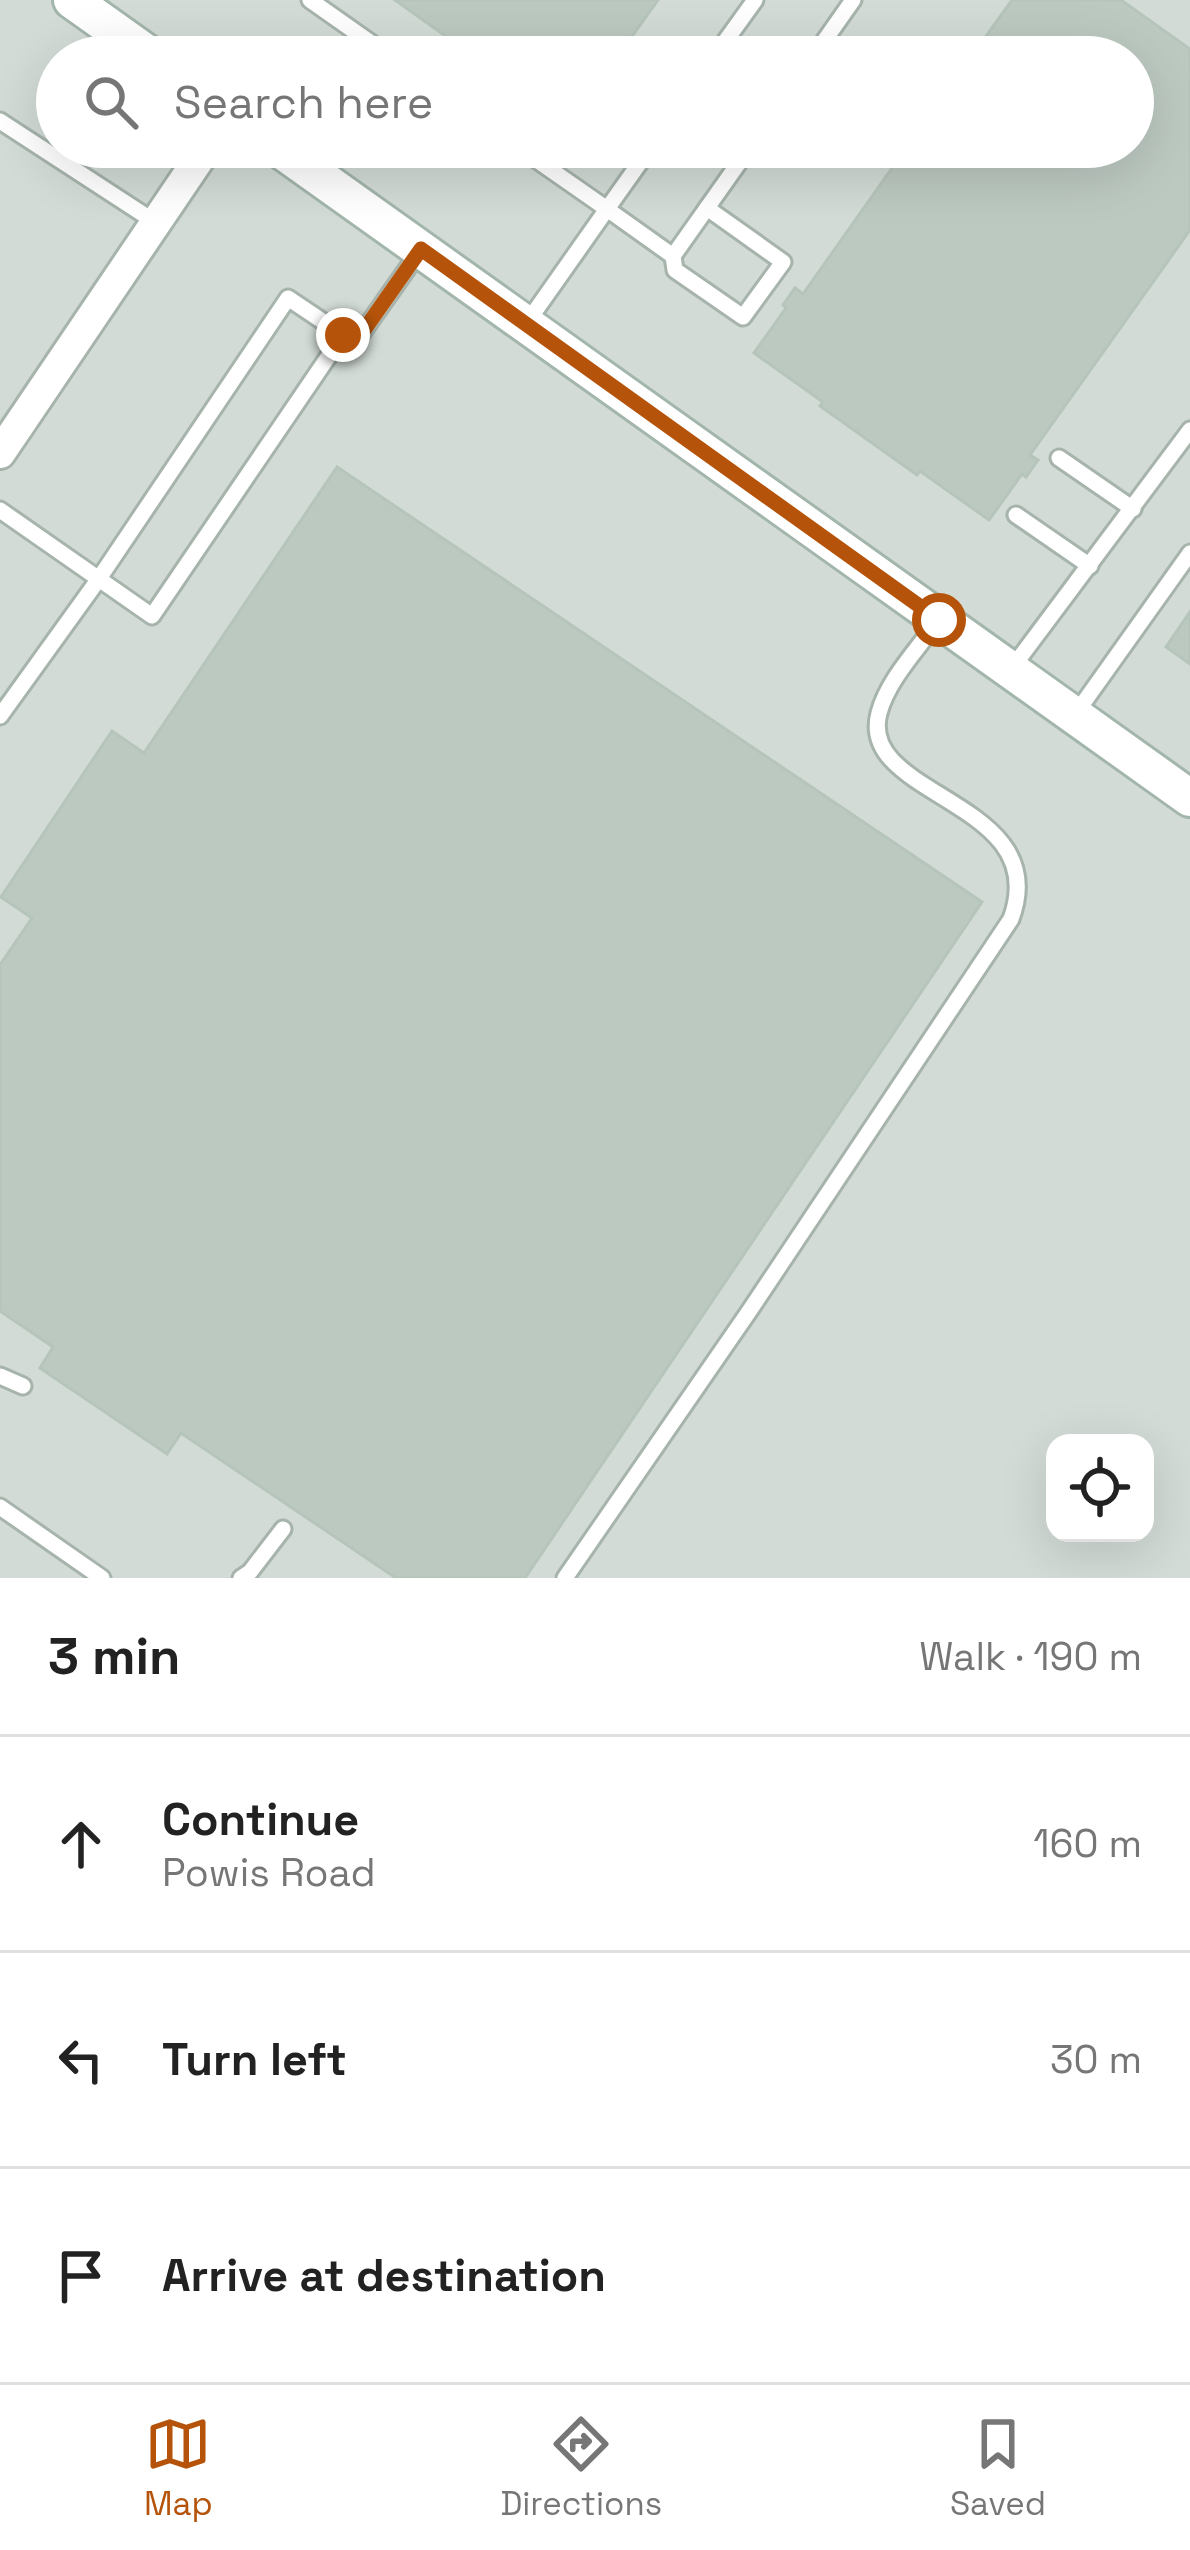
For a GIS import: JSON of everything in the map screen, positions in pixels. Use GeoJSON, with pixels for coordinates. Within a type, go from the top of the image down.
{"type":"FeatureCollection","features":[{"type":"Feature","properties":{"kind":"street"},"geometry":{"type":"LineString","coordinates":[[72,0],[123,36]]}},
{"type":"Feature","properties":{"kind":"street"},"geometry":{"type":"LineString","coordinates":[[0,453],[193,168]]}},
{"type":"Feature","properties":{"kind":"street"},"geometry":{"type":"LineString","coordinates":[[319,168],[421,249],[1190,798]]}},
{"type":"Feature","properties":{"kind":"lane"},"geometry":{"type":"LineString","coordinates":[[310,0],[361,36]]}},
{"type":"Feature","properties":{"kind":"lane"},"geometry":{"type":"LineString","coordinates":[[729,36],[754,0]]}},
{"type":"Feature","properties":{"kind":"lane"},"geometry":{"type":"LineString","coordinates":[[828,36],[854,0]]}},
{"type":"Feature","properties":{"kind":"lane"},"geometry":{"type":"LineString","coordinates":[[0,122],[36,145]]}},
{"type":"Feature","properties":{"kind":"lane"},"geometry":{"type":"LineString","coordinates":[[71,168],[155,223]]}},
{"type":"Feature","properties":{"kind":"lane"},"geometry":{"type":"LineString","coordinates":[[548,168],[673,256]]}},
{"type":"Feature","properties":{"kind":"lane"},"geometry":{"type":"LineString","coordinates":[[526,324],[636,168]]}},
{"type":"Feature","properties":{"kind":"lane"},"geometry":{"type":"LineString","coordinates":[[707,208],[784,262],[743,317],[675,270],[673,256],[735,168]]}},
{"type":"Feature","properties":{"kind":"lane"},"geometry":{"type":"LineString","coordinates":[[0,716],[288,298],[355,343],[421,249]]}},
{"type":"Feature","properties":{"kind":"lane"},"geometry":{"type":"LineString","coordinates":[[0,510],[152,616],[343,335]]}},
{"type":"Feature","properties":{"kind":"lane"},"geometry":{"type":"LineString","coordinates":[[1010,670],[1190,430]]}},
{"type":"Feature","properties":{"kind":"lane"},"geometry":{"type":"LineString","coordinates":[[1059,458],[1133,509]]}},
{"type":"Feature","properties":{"kind":"lane"},"geometry":{"type":"LineString","coordinates":[[1016,515],[1090,566]]}},
{"type":"Feature","properties":{"kind":"lane"},"geometry":{"type":"LineString","coordinates":[[1074,716],[1190,553]]}},
{"type":"Feature","properties":{"kind":"lane"},"geometry":{"type":"LineString","coordinates":[[565,1578],[1011,919],[1019,886],[1007,849],[982,822],[903,770],[880,745],[876,731],[886,696],[939,620]]}},
{"type":"Feature","properties":{"kind":"lane"},"geometry":{"type":"LineString","coordinates":[[0,1376],[22,1386]]}},
{"type":"Feature","properties":{"kind":"lane"},"geometry":{"type":"LineString","coordinates":[[0,1507],[102,1578]]}},
{"type":"Feature","properties":{"kind":"lane"},"geometry":{"type":"LineString","coordinates":[[241,1578],[283,1529]]}},
{"type":"Feature","properties":{"kind":"shaded area"},"geometry":{"type":"Polygon","coordinates":[[[0,0],[1190,0],[1190,1578],[0,1578],[0,0]]]}},
{"type":"Feature","properties":{"kind":"building"},"geometry":{"type":"Polygon","coordinates":[[[395,0],[658,0],[632,36],[446,36],[395,0]]]}},
{"type":"Feature","properties":{"kind":"building"},"geometry":{"type":"Polygon","coordinates":[[[1012,0],[1121,0],[1190,49],[1190,230],[1030,455],[1038,460],[989,520],[920,471],[917,475],[754,353],[795,288],[803,294],[892,168],[1154,168],[1154,36],[986,36],[1012,0]]]}},
{"type":"Feature","properties":{"kind":"building"},"geometry":{"type":"Polygon","coordinates":[[[337,467],[982,902],[525,1578],[396,1578],[181,1433],[167,1454],[40,1368],[53,1347],[0,1311],[0,965],[32,918],[1,897],[112,731],[144,753],[337,467]]]}},
{"type":"Feature","properties":{"kind":"building"},"geometry":{"type":"Polygon","coordinates":[[[1190,612],[1190,664],[1166,647],[1190,612]]]}},
{"type":"Feature","properties":{"kind":"route"},"geometry":{"type":"LineString","coordinates":[[343,335],[355,343],[421,249],[939,620]]}}]}
